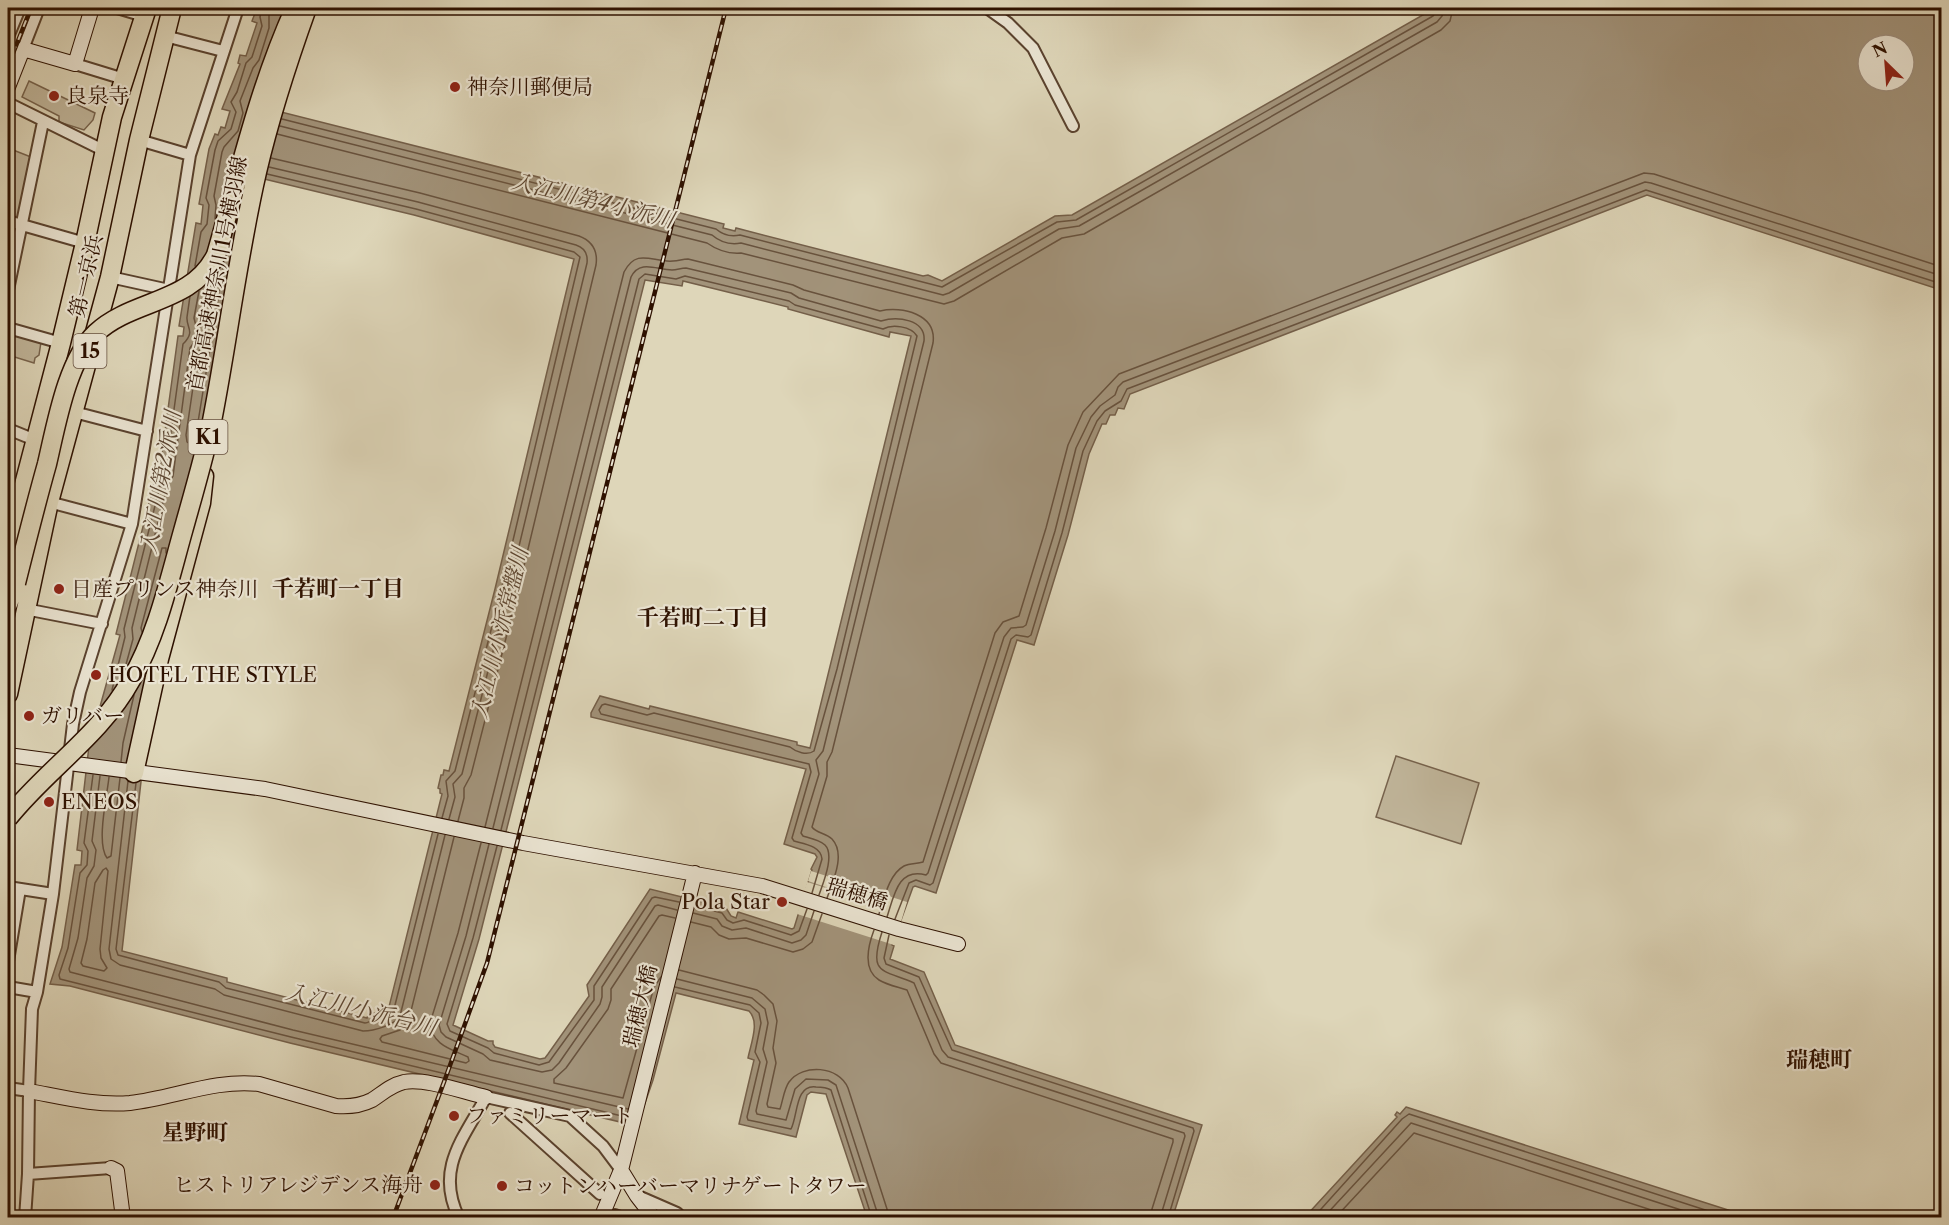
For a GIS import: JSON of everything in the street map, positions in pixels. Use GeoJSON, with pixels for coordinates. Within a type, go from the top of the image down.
{"type":"FeatureCollection","features":[{"type":"Feature","properties":{"kind":"highway","name":"第一京浜"},"geometry":{"type":"LineString","coordinates":[[8,694],[16,606],[50,502],[111,272],[139,140],[172,8]]}},
{"type":"Feature","properties":{"kind":"highway"},"geometry":{"type":"LineString","coordinates":[[16,606],[16,583],[76,361],[89,340],[111,321],[182,290],[197,281],[210,266],[216,255],[267,76],[278,45],[296,8]]}},
{"type":"Feature","properties":{"kind":"highway","name":"首都高速神奈川1号横羽線"},"geometry":{"type":"LineString","coordinates":[[8,798],[99,706],[120,676],[141,631],[201,422],[247,171],[272,80],[296,8]]}},
{"type":"Feature","properties":{"kind":"highway","name":"首都高速神奈川1号横羽線"},"geometry":{"type":"LineString","coordinates":[[8,818],[97,726],[120,698],[139,667],[152,636],[211,424],[257,173],[281,84],[308,8]]}},
{"type":"Feature","properties":{"kind":"highway","name":"第一京浜"},"geometry":{"type":"LineString","coordinates":[[8,546],[81,261],[111,117],[146,12]]}},
{"type":"Feature","properties":{"kind":"highway"},"geometry":{"type":"LineString","coordinates":[[81,261],[111,272]]}},
{"type":"Feature","properties":{"kind":"highway"},"geometry":{"type":"LineString","coordinates":[[134,773],[159,659],[201,503],[211,424]]}},
{"type":"Feature","properties":{"kind":"street"},"geometry":{"type":"LineString","coordinates":[[8,33],[20,8]]}},
{"type":"Feature","properties":{"kind":"street"},"geometry":{"type":"LineString","coordinates":[[8,87],[39,8]]}},
{"type":"Feature","properties":{"kind":"street"},"geometry":{"type":"LineString","coordinates":[[75,64],[92,8]]}},
{"type":"Feature","properties":{"kind":"street"},"geometry":{"type":"LineString","coordinates":[[117,8],[146,12]]}},
{"type":"Feature","properties":{"kind":"street"},"geometry":{"type":"LineString","coordinates":[[25,1218],[32,1009],[37,992],[53,894],[67,764],[80,692],[132,524],[190,155],[238,8]]}},
{"type":"Feature","properties":{"kind":"street"},"geometry":{"type":"LineString","coordinates":[[987,8],[1008,23],[1033,48],[1073,126]]}},
{"type":"Feature","properties":{"kind":"street"},"geometry":{"type":"LineString","coordinates":[[165,36],[223,51]]}},
{"type":"Feature","properties":{"kind":"street"},"geometry":{"type":"LineString","coordinates":[[22,49],[124,79]]}},
{"type":"Feature","properties":{"kind":"street"},"geometry":{"type":"LineString","coordinates":[[8,103],[105,151]]}},
{"type":"Feature","properties":{"kind":"street"},"geometry":{"type":"LineString","coordinates":[[8,290],[43,122]]}},
{"type":"Feature","properties":{"kind":"street"},"geometry":{"type":"LineString","coordinates":[[139,140],[190,155]]}},
{"type":"Feature","properties":{"kind":"street"},"geometry":{"type":"LineString","coordinates":[[8,222],[85,243]]}},
{"type":"Feature","properties":{"kind":"street"},"geometry":{"type":"LineString","coordinates":[[111,272],[169,290]]}},
{"type":"Feature","properties":{"kind":"street"},"geometry":{"type":"LineString","coordinates":[[8,327],[61,343]]}},
{"type":"Feature","properties":{"kind":"street"},"geometry":{"type":"LineString","coordinates":[[74,412],[147,431]]}},
{"type":"Feature","properties":{"kind":"street"},"geometry":{"type":"LineString","coordinates":[[8,429],[34,440]]}},
{"type":"Feature","properties":{"kind":"street"},"geometry":{"type":"LineString","coordinates":[[50,502],[132,524]]}},
{"type":"Feature","properties":{"kind":"street"},"geometry":{"type":"LineString","coordinates":[[16,606],[102,624]]}},
{"type":"Feature","properties":{"kind":"street","name":"瑞穂橋"},"geometry":{"type":"LineString","coordinates":[[8,756],[265,789],[568,852],[762,886],[899,929],[958,944]]}},
{"type":"Feature","properties":{"kind":"street","name":"瑞穂大橋"},"geometry":{"type":"LineString","coordinates":[[602,1218],[621,1170],[694,873]]}},
{"type":"Feature","properties":{"kind":"street"},"geometry":{"type":"LineString","coordinates":[[8,887],[53,894]]}},
{"type":"Feature","properties":{"kind":"street"},"geometry":{"type":"LineString","coordinates":[[8,961],[20,889]]}},
{"type":"Feature","properties":{"kind":"street"},"geometry":{"type":"LineString","coordinates":[[8,987],[37,992]]}},
{"type":"Feature","properties":{"kind":"street"},"geometry":{"type":"LineString","coordinates":[[8,1088],[108,1104],[151,1100],[230,1083],[259,1084],[336,1106],[351,1106],[363,1104],[394,1085],[410,1081],[438,1086],[570,1116],[603,1146],[654,1218]]}},
{"type":"Feature","properties":{"kind":"street"},"geometry":{"type":"LineString","coordinates":[[459,1218],[450,1192],[451,1163],[486,1098]]}},
{"type":"Feature","properties":{"kind":"street"},"geometry":{"type":"LineString","coordinates":[[510,1113],[600,1194]]}},
{"type":"Feature","properties":{"kind":"street"},"geometry":{"type":"LineString","coordinates":[[28,1174],[111,1168],[117,1171],[123,1218]]}},
{"type":"Feature","properties":{"kind":"street"},"geometry":{"type":"LineString","coordinates":[[638,1196],[677,1213],[682,1218]]}},
{"type":"Feature","properties":{"kind":"street"},"geometry":{"type":"LineString","coordinates":[[602,1218],[615,1215],[623,1218]]}},
{"type":"Feature","properties":{"kind":"shaded area"},"geometry":{"type":"Polygon","coordinates":[[[29,81],[95,113],[93,120],[84,130],[59,122],[59,116],[22,97],[29,81]]]}},
{"type":"Feature","properties":{"kind":"shaded area"},"geometry":{"type":"Polygon","coordinates":[[[8,148],[31,157],[18,222],[8,219],[8,148]]]}},
{"type":"Feature","properties":{"kind":"shaded area"},"geometry":{"type":"Polygon","coordinates":[[[8,333],[41,342],[39,355],[35,358],[34,363],[8,355],[8,333]]]}},
{"type":"Feature","properties":{"kind":"shaded area"},"geometry":{"type":"Polygon","coordinates":[[[1396,756],[1479,783],[1461,844],[1376,817],[1396,756]]]}},
{"type":"Feature","properties":{"kind":"water"},"geometry":{"type":"Polygon","coordinates":[[[257,8],[316,8],[281,112],[724,224],[723,228],[735,231],[736,228],[923,276],[928,275],[942,281],[1055,216],[1072,215],[1435,8],[1941,8],[1941,290],[1647,195],[1130,394],[1124,409],[1118,408],[1115,415],[1110,415],[1106,424],[1102,424],[1089,454],[1068,535],[1034,645],[1017,640],[936,893],[913,887],[892,945],[894,946],[890,959],[924,972],[955,1045],[1202,1125],[1173,1216],[867,1217],[826,1094],[811,1092],[807,1095],[796,1137],[739,1124],[754,1060],[748,1058],[754,1027],[749,1011],[676,993],[653,1080],[637,1126],[290,1043],[70,986],[50,984],[62,947],[75,865],[81,865],[82,851],[77,850],[89,746],[120,635],[116,634],[156,475],[159,475],[178,336],[183,336],[184,327],[179,326],[196,223],[201,224],[203,205],[199,204],[209,149],[215,134],[218,135],[221,127],[225,128],[230,111],[222,109],[240,64],[238,63],[240,55],[246,56],[257,23],[252,21],[257,8]],[[260,178],[220,426],[145,746],[122,951],[227,978],[227,982],[367,1018],[369,1012],[378,1014],[388,1011],[442,794],[438,788],[441,775],[444,770],[449,771],[574,259],[414,215],[260,178]],[[645,280],[479,939],[453,1025],[488,1041],[493,1041],[495,1047],[540,1059],[545,1058],[589,996],[587,985],[650,889],[726,908],[731,916],[736,918],[738,912],[794,928],[811,869],[817,857],[815,854],[784,844],[806,769],[591,717],[591,713],[600,696],[797,742],[797,745],[810,748],[911,336],[890,332],[889,337],[788,309],[788,307],[683,281],[682,286],[645,280]]]}},
{"type":"Feature","properties":{"kind":"water"},"geometry":{"type":"Polygon","coordinates":[[[1406,1107],[1750,1217],[1305,1217],[1397,1117],[1395,1115],[1397,1112],[1400,1114],[1406,1107]]]}},
{"type":"Feature","properties":{"kind":"pier"},"geometry":{"type":"Polygon","coordinates":[[[811,871],[907,902],[894,945],[797,914],[807,882],[883,906],[808,881],[811,871]]]}},
{"type":"Feature","properties":{"kind":"railway"},"geometry":{"type":"LineString","coordinates":[[8,66],[31,8]]}},
{"type":"Feature","properties":{"kind":"railway"},"geometry":{"type":"LineString","coordinates":[[393,1218],[487,963],[726,8]]}},
{"type":"Feature","properties":{"kind":"place","name":"神奈川郵便局"},"geometry":{"type":"Point","coordinates":[455,87]}},
{"type":"Feature","properties":{"kind":"place","name":"良泉寺"},"geometry":{"type":"Point","coordinates":[54,96]}},
{"type":"Feature","properties":{"kind":"place","name":"日産プリンス神奈川"},"geometry":{"type":"Point","coordinates":[59,589]}},
{"type":"Feature","properties":{"kind":"place","name":"HOTEL THE STYLE"},"geometry":{"type":"Point","coordinates":[96,675]}},
{"type":"Feature","properties":{"kind":"place","name":"ガリバー"},"geometry":{"type":"Point","coordinates":[29,716]}},
{"type":"Feature","properties":{"kind":"place","name":"ENEOS"},"geometry":{"type":"Point","coordinates":[49,802]}},
{"type":"Feature","properties":{"kind":"place","name":"Pola Star"},"geometry":{"type":"Point","coordinates":[782,902]}},
{"type":"Feature","properties":{"kind":"place","name":"ファミリーマート"},"geometry":{"type":"Point","coordinates":[454,1116]}},
{"type":"Feature","properties":{"kind":"place","name":"ヒストリアレジデンス海舟"},"geometry":{"type":"Point","coordinates":[435,1185]}},
{"type":"Feature","properties":{"kind":"place","name":"コットンハーバーマリナゲートタワー"},"geometry":{"type":"Point","coordinates":[502,1186]}},
{"type":"Feature","properties":{"kind":"district","name":"千若町一丁目"},"geometry":{"type":"Point","coordinates":[338,588]}},
{"type":"Feature","properties":{"kind":"district","name":"千若町二丁目"},"geometry":{"type":"Point","coordinates":[703,617]}},
{"type":"Feature","properties":{"kind":"district","name":"瑞穂町"},"geometry":{"type":"Point","coordinates":[1819,1059]}},
{"type":"Feature","properties":{"kind":"district","name":"星野町"},"geometry":{"type":"Point","coordinates":[195,1132]}},
{"type":"Feature","properties":{"kind":"water label","name":"入江川第4小派川"},"geometry":{"type":"Point","coordinates":[593,200]}},
{"type":"Feature","properties":{"kind":"water label","name":"入江川第2派川"},"geometry":{"type":"Point","coordinates":[160,482]}},
{"type":"Feature","properties":{"kind":"water label","name":"入江川小派常盤川"},"geometry":{"type":"Point","coordinates":[499,633]}},
{"type":"Feature","properties":{"kind":"water label","name":"入江川小派台川"},"geometry":{"type":"Point","coordinates":[361,1009]}}]}
